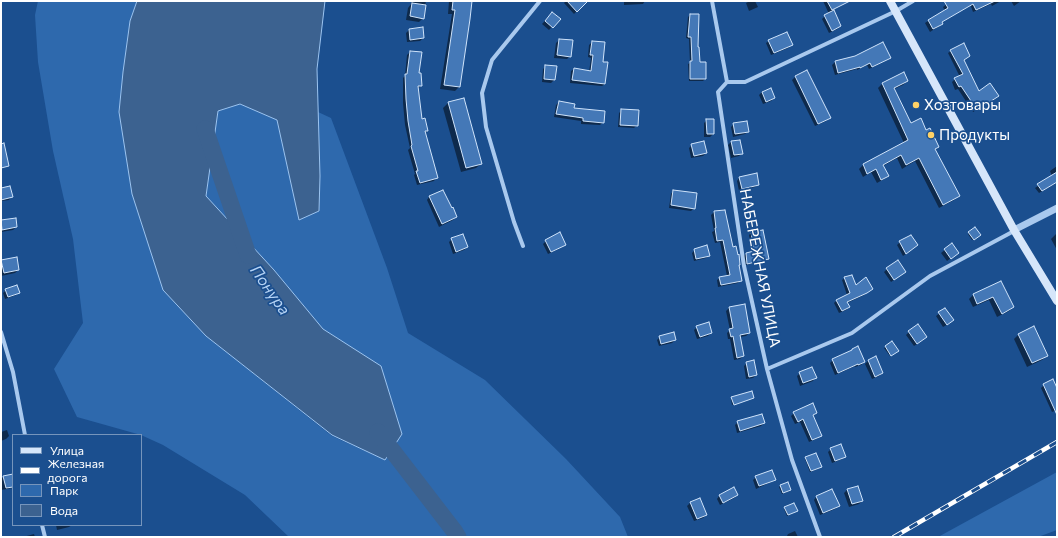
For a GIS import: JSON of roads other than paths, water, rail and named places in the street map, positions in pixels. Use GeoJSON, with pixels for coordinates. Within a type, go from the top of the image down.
{"type":"FeatureCollection","features":[{"type":"Feature","properties":{"kind":"main road"},"geometry":{"type":"LineString","coordinates":[[890,1],[1014,230],[1057,301]]}},
{"type":"Feature","properties":{"kind":"street"},"geometry":{"type":"LineString","coordinates":[[523,246],[514,222],[486,127],[482,93],[492,60],[540,1]]}},
{"type":"Feature","properties":{"kind":"street"},"geometry":{"type":"LineString","coordinates":[[712,1],[728,82],[745,82],[896,11],[913,1]]}},
{"type":"Feature","properties":{"kind":"street","name":"НАБЕРЕЖНАЯ УЛИЦА"},"geometry":{"type":"LineString","coordinates":[[728,82],[718,92],[744,266],[767,369],[792,460],[820,537]]}},
{"type":"Feature","properties":{"kind":"street"},"geometry":{"type":"LineString","coordinates":[[767,369],[852,333],[930,276],[1057,208]]}},
{"type":"Feature","properties":{"kind":"street"},"geometry":{"type":"LineString","coordinates":[[1,332],[13,372],[25,434]]}},
{"type":"Feature","properties":{"kind":"street"},"geometry":{"type":"LineString","coordinates":[[42,526],[45,537]]}},
{"type":"Feature","properties":{"kind":"water"},"geometry":{"type":"Polygon","coordinates":[[[137,1],[325,1],[317,69],[320,176],[319,211],[299,220],[277,120],[240,104],[218,111],[206,196],[274,270],[323,329],[381,366],[402,434],[385,460],[332,435],[206,336],[163,290],[132,194],[119,112],[130,21],[137,1]]]}},
{"type":"Feature","properties":{"kind":"waterway","name":"Понура"},"geometry":{"type":"LineString","coordinates":[[205,129],[248,255]]}},
{"type":"Feature","properties":{"kind":"waterway","name":"Понура"},"geometry":{"type":"LineString","coordinates":[[378,432],[458,537]]}},
{"type":"Feature","properties":{"kind":"railway"},"geometry":{"type":"LineString","coordinates":[[894,537],[1057,442]]}},
{"type":"Feature","properties":{"kind":"place","name":"Хозтовары"},"geometry":{"type":"Point","coordinates":[916,105]}},
{"type":"Feature","properties":{"kind":"place","name":"Продукты"},"geometry":{"type":"Point","coordinates":[931,135]}}]}
